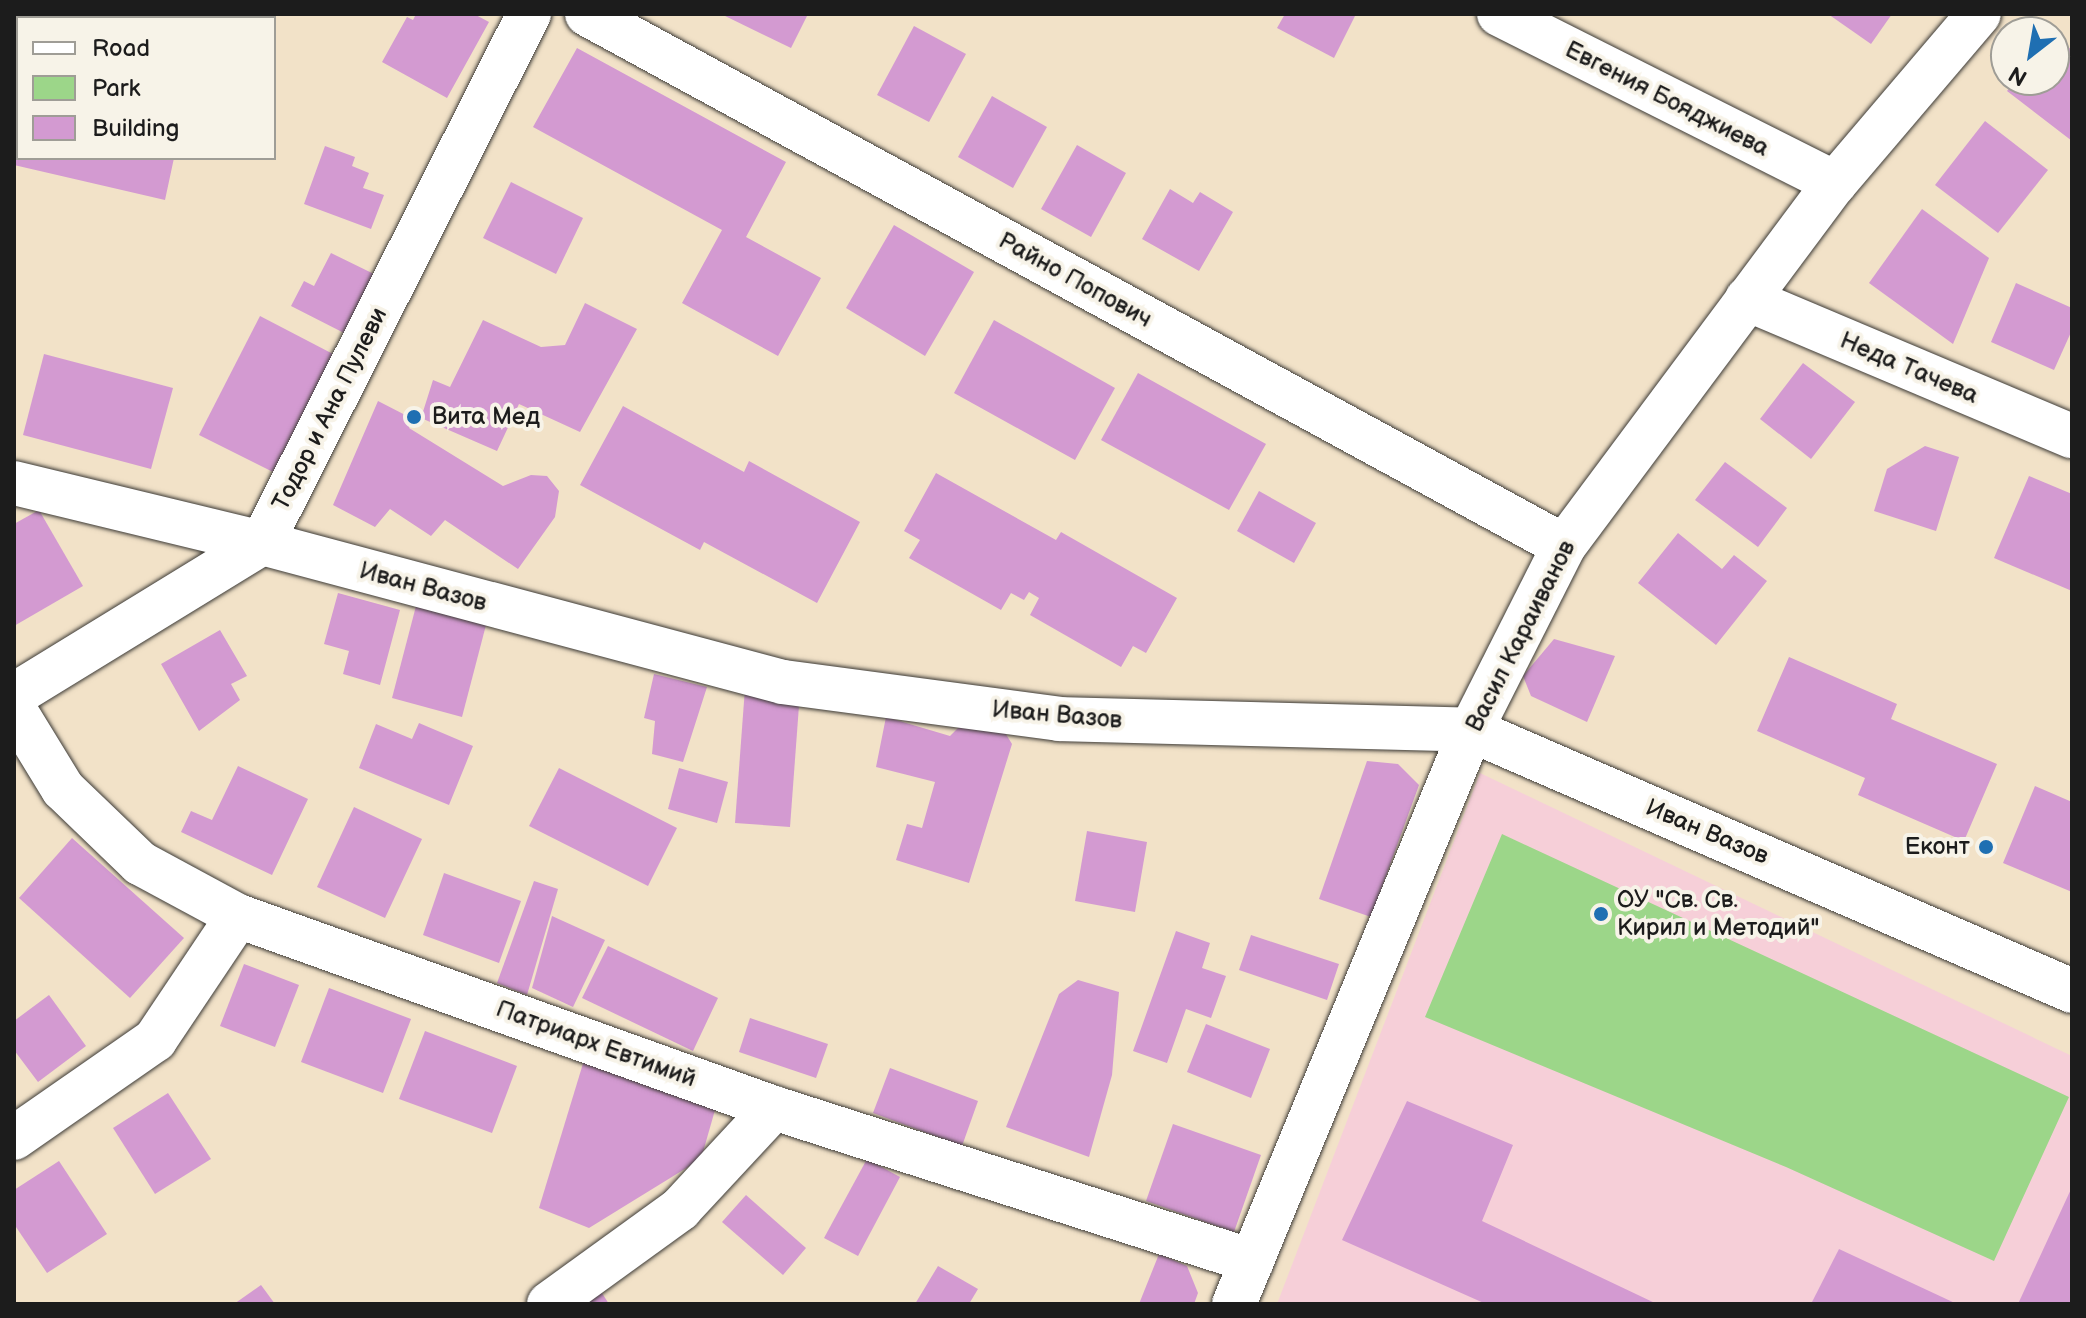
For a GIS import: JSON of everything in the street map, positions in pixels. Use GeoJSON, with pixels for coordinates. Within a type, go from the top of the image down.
{"type":"FeatureCollection","features":[{"type":"Feature","properties":{"kind":"street","name":"Тодор и Ана Пулеви"},"geometry":{"type":"LineString","coordinates":[[262,543],[529,14]]}},
{"type":"Feature","properties":{"kind":"street","name":"Райно Попович"},"geometry":{"type":"LineString","coordinates":[[587,14],[1564,546]]}},
{"type":"Feature","properties":{"kind":"street","name":"Евгения Бояджиева"},"geometry":{"type":"LineString","coordinates":[[1499,14],[1835,183]]}},
{"type":"Feature","properties":{"kind":"street","name":"Васил Караиванов"},"geometry":{"type":"LineString","coordinates":[[1234,1304],[1471,730],[1564,546],[1835,183],[1979,14]]}},
{"type":"Feature","properties":{"kind":"street","name":"Неда Тачева"},"geometry":{"type":"LineString","coordinates":[[1747,299],[2072,436]]}},
{"type":"Feature","properties":{"kind":"street","name":"Иван Вазов"},"geometry":{"type":"LineString","coordinates":[[14,483],[262,543],[783,682],[1059,719],[1471,730],[2072,991]]}},
{"type":"Feature","properties":{"kind":"street"},"geometry":{"type":"LineString","coordinates":[[14,695],[262,543]]}},
{"type":"Feature","properties":{"kind":"street","name":"Патриарх Евтимий"},"geometry":{"type":"LineString","coordinates":[[14,709],[63,789],[140,863],[238,916],[774,1108],[1252,1261]]}},
{"type":"Feature","properties":{"kind":"street"},"geometry":{"type":"LineString","coordinates":[[14,1138],[155,1040],[238,916]]}},
{"type":"Feature","properties":{"kind":"street"},"geometry":{"type":"LineString","coordinates":[[549,1304],[680,1209],[774,1108]]}},
{"type":"Feature","properties":{"kind":"shaded area","name":"ОУ \"Св. Св. Кирил и Методий\""},"geometry":{"type":"Polygon","coordinates":[[[1480,773],[2072,1056],[2072,1304],[1277,1304],[1480,773]]]}},
{"type":"Feature","properties":{"kind":"green space"},"geometry":{"type":"Polygon","coordinates":[[[1502,834],[2069,1097],[1994,1261],[1786,1167],[1425,1017],[1502,834]]]}},
{"type":"Feature","properties":{"kind":"building"},"geometry":{"type":"Polygon","coordinates":[[[416,14],[474,14],[489,22],[447,98],[382,62],[407,17],[413,20],[416,14]]]}},
{"type":"Feature","properties":{"kind":"building"},"geometry":{"type":"Polygon","coordinates":[[[721,14],[808,14],[791,48],[721,14]]]}},
{"type":"Feature","properties":{"kind":"building"},"geometry":{"type":"Polygon","coordinates":[[[1285,14],[1356,14],[1334,58],[1277,28],[1285,14]]]}},
{"type":"Feature","properties":{"kind":"building"},"geometry":{"type":"Polygon","coordinates":[[[1828,14],[1892,14],[1871,44],[1828,14]]]}},
{"type":"Feature","properties":{"kind":"building"},"geometry":{"type":"Polygon","coordinates":[[[914,26],[966,54],[929,122],[877,95],[914,26]]]}},
{"type":"Feature","properties":{"kind":"building"},"geometry":{"type":"Polygon","coordinates":[[[577,48],[786,162],[746,237],[821,278],[778,356],[682,303],[722,230],[533,127],[577,48]]]}},
{"type":"Feature","properties":{"kind":"building"},"geometry":{"type":"Polygon","coordinates":[[[2070,48],[2072,50],[2072,141],[2014,96],[2070,96],[2070,48]]]}},
{"type":"Feature","properties":{"kind":"building"},"geometry":{"type":"Polygon","coordinates":[[[14,88],[16,160],[174,160],[165,200],[14,165],[14,88]]]}},
{"type":"Feature","properties":{"kind":"building"},"geometry":{"type":"Polygon","coordinates":[[[992,96],[1047,127],[1013,188],[958,157],[992,96]]]}},
{"type":"Feature","properties":{"kind":"building"},"geometry":{"type":"Polygon","coordinates":[[[1985,121],[2048,170],[1998,233],[1935,185],[1985,121]]]}},
{"type":"Feature","properties":{"kind":"building"},"geometry":{"type":"Polygon","coordinates":[[[1077,145],[1126,173],[1091,237],[1041,209],[1077,145]]]}},
{"type":"Feature","properties":{"kind":"building"},"geometry":{"type":"Polygon","coordinates":[[[325,146],[355,157],[352,166],[369,173],[363,188],[384,195],[371,229],[304,204],[325,146]]]}},
{"type":"Feature","properties":{"kind":"building"},"geometry":{"type":"Polygon","coordinates":[[[511,182],[583,218],[556,274],[483,238],[511,182]]]}},
{"type":"Feature","properties":{"kind":"building"},"geometry":{"type":"Polygon","coordinates":[[[1170,189],[1193,203],[1200,192],[1233,212],[1199,271],[1142,239],[1170,189]]]}},
{"type":"Feature","properties":{"kind":"building"},"geometry":{"type":"Polygon","coordinates":[[[1922,209],[1989,258],[1953,344],[1869,283],[1922,209]]]}},
{"type":"Feature","properties":{"kind":"building"},"geometry":{"type":"Polygon","coordinates":[[[894,225],[974,272],[925,356],[846,308],[894,225]]]}},
{"type":"Feature","properties":{"kind":"building"},"geometry":{"type":"Polygon","coordinates":[[[331,253],[376,275],[346,334],[291,306],[304,281],[314,286],[331,253]]]}},
{"type":"Feature","properties":{"kind":"building"},"geometry":{"type":"Polygon","coordinates":[[[2016,283],[2072,308],[2072,330],[2054,370],[1991,342],[2016,283]]]}},
{"type":"Feature","properties":{"kind":"building"},"geometry":{"type":"Polygon","coordinates":[[[585,303],[637,329],[580,432],[519,404],[497,451],[421,418],[433,380],[450,387],[483,320],[541,347],[565,345],[585,303]]]}},
{"type":"Feature","properties":{"kind":"building"},"geometry":{"type":"Polygon","coordinates":[[[260,316],[333,354],[273,472],[199,435],[260,316]]]}},
{"type":"Feature","properties":{"kind":"building"},"geometry":{"type":"Polygon","coordinates":[[[994,320],[1115,388],[1075,460],[954,393],[994,320]]]}},
{"type":"Feature","properties":{"kind":"building"},"geometry":{"type":"Polygon","coordinates":[[[44,354],[173,388],[151,469],[23,435],[44,354]]]}},
{"type":"Feature","properties":{"kind":"building"},"geometry":{"type":"Polygon","coordinates":[[[1803,363],[1855,402],[1811,459],[1760,419],[1803,363]]]}},
{"type":"Feature","properties":{"kind":"building"},"geometry":{"type":"Polygon","coordinates":[[[1138,373],[1266,444],[1229,510],[1101,440],[1138,373]]]}},
{"type":"Feature","properties":{"kind":"building"},"geometry":{"type":"Polygon","coordinates":[[[378,401],[413,419],[409,428],[503,486],[531,475],[547,476],[559,491],[555,517],[518,569],[445,520],[431,536],[390,509],[375,527],[333,505],[378,401]]]}},
{"type":"Feature","properties":{"kind":"building"},"geometry":{"type":"Polygon","coordinates":[[[623,406],[744,472],[749,461],[860,522],[817,603],[704,542],[700,550],[580,485],[623,406]]]}},
{"type":"Feature","properties":{"kind":"building"},"geometry":{"type":"Polygon","coordinates":[[[1925,446],[1959,457],[1936,531],[1874,511],[1887,469],[1925,446]]]}},
{"type":"Feature","properties":{"kind":"building"},"geometry":{"type":"Polygon","coordinates":[[[1725,462],[1787,508],[1758,547],[1695,500],[1725,462]]]}},
{"type":"Feature","properties":{"kind":"building"},"geometry":{"type":"Polygon","coordinates":[[[936,473],[1056,540],[1061,532],[1177,598],[1146,653],[1133,646],[1121,667],[1030,615],[1039,598],[1029,592],[1024,600],[1011,593],[1001,610],[909,558],[920,540],[904,531],[936,473]]]}},
{"type":"Feature","properties":{"kind":"building"},"geometry":{"type":"Polygon","coordinates":[[[2029,476],[2072,494],[2072,591],[1994,558],[2029,476]]]}},
{"type":"Feature","properties":{"kind":"building"},"geometry":{"type":"Polygon","coordinates":[[[1259,491],[1316,523],[1294,563],[1237,531],[1259,491]]]}},
{"type":"Feature","properties":{"kind":"building"},"geometry":{"type":"Polygon","coordinates":[[[39,510],[83,586],[14,626],[14,524],[39,510]]]}},
{"type":"Feature","properties":{"kind":"building"},"geometry":{"type":"Polygon","coordinates":[[[1678,533],[1722,569],[1734,555],[1767,581],[1716,645],[1638,583],[1678,533]]]}},
{"type":"Feature","properties":{"kind":"building"},"geometry":{"type":"Polygon","coordinates":[[[338,593],[400,610],[380,685],[343,674],[349,651],[324,644],[338,593]]]}},
{"type":"Feature","properties":{"kind":"building"},"geometry":{"type":"Polygon","coordinates":[[[416,606],[486,625],[462,717],[392,698],[416,606]]]}},
{"type":"Feature","properties":{"kind":"building"},"geometry":{"type":"Polygon","coordinates":[[[220,630],[247,676],[231,684],[240,700],[199,731],[161,664],[220,630]]]}},
{"type":"Feature","properties":{"kind":"building"},"geometry":{"type":"Polygon","coordinates":[[[1554,639],[1615,656],[1587,722],[1531,696],[1523,676],[1554,639]]]}},
{"type":"Feature","properties":{"kind":"building"},"geometry":{"type":"Polygon","coordinates":[[[1789,657],[1897,704],[1891,719],[1997,764],[1964,841],[1858,795],[1865,778],[1757,731],[1789,657]]]}},
{"type":"Feature","properties":{"kind":"building"},"geometry":{"type":"Polygon","coordinates":[[[654,674],[707,687],[683,762],[652,754],[655,721],[644,718],[654,674]]]}},
{"type":"Feature","properties":{"kind":"building"},"geometry":{"type":"Polygon","coordinates":[[[745,688],[800,692],[790,827],[735,823],[745,688]]]}},
{"type":"Feature","properties":{"kind":"building"},"geometry":{"type":"Polygon","coordinates":[[[886,717],[950,736],[966,720],[1004,731],[1012,744],[969,883],[896,860],[907,824],[922,828],[935,782],[876,767],[886,717]]]}},
{"type":"Feature","properties":{"kind":"building"},"geometry":{"type":"Polygon","coordinates":[[[419,723],[473,746],[449,805],[359,768],[376,724],[412,739],[419,723]]]}},
{"type":"Feature","properties":{"kind":"building"},"geometry":{"type":"Polygon","coordinates":[[[1367,761],[1398,764],[1419,785],[1371,917],[1319,899],[1367,761]]]}},
{"type":"Feature","properties":{"kind":"building"},"geometry":{"type":"Polygon","coordinates":[[[238,766],[308,799],[272,875],[181,832],[191,811],[212,820],[238,766]]]}},
{"type":"Feature","properties":{"kind":"building"},"geometry":{"type":"Polygon","coordinates":[[[559,768],[677,828],[648,886],[529,826],[559,768]]]}},
{"type":"Feature","properties":{"kind":"building"},"geometry":{"type":"Polygon","coordinates":[[[679,768],[728,782],[717,823],[668,809],[679,768]]]}},
{"type":"Feature","properties":{"kind":"building"},"geometry":{"type":"Polygon","coordinates":[[[2035,786],[2072,802],[2072,892],[2003,863],[2035,786]]]}},
{"type":"Feature","properties":{"kind":"building"},"geometry":{"type":"Polygon","coordinates":[[[354,807],[422,839],[385,918],[317,887],[354,807]]]}},
{"type":"Feature","properties":{"kind":"building"},"geometry":{"type":"Polygon","coordinates":[[[1087,831],[1147,842],[1135,912],[1075,901],[1087,831]]]}},
{"type":"Feature","properties":{"kind":"building"},"geometry":{"type":"Polygon","coordinates":[[[72,838],[184,938],[130,998],[19,898],[72,838]]]}},
{"type":"Feature","properties":{"kind":"building"},"geometry":{"type":"Polygon","coordinates":[[[444,873],[521,901],[499,963],[423,935],[444,873]]]}},
{"type":"Feature","properties":{"kind":"building"},"geometry":{"type":"Polygon","coordinates":[[[534,881],[558,889],[527,995],[497,983],[534,881]]]}},
{"type":"Feature","properties":{"kind":"building"},"geometry":{"type":"Polygon","coordinates":[[[552,916],[605,940],[573,1007],[532,988],[552,916]]]}},
{"type":"Feature","properties":{"kind":"building"},"geometry":{"type":"Polygon","coordinates":[[[1176,931],[1210,943],[1202,968],[1226,976],[1211,1018],[1186,1009],[1167,1063],[1133,1051],[1176,931]]]}},
{"type":"Feature","properties":{"kind":"building"},"geometry":{"type":"Polygon","coordinates":[[[1251,935],[1339,964],[1327,1000],[1239,970],[1251,935]]]}},
{"type":"Feature","properties":{"kind":"building"},"geometry":{"type":"Polygon","coordinates":[[[608,946],[718,998],[693,1051],[582,998],[608,946]]]}},
{"type":"Feature","properties":{"kind":"building"},"geometry":{"type":"Polygon","coordinates":[[[244,964],[299,985],[275,1047],[220,1026],[244,964]]]}},
{"type":"Feature","properties":{"kind":"building"},"geometry":{"type":"Polygon","coordinates":[[[1078,980],[1119,992],[1112,1075],[1089,1157],[1006,1127],[1059,994],[1078,980]]]}},
{"type":"Feature","properties":{"kind":"building"},"geometry":{"type":"Polygon","coordinates":[[[329,988],[411,1019],[383,1093],[301,1062],[329,988]]]}},
{"type":"Feature","properties":{"kind":"building"},"geometry":{"type":"Polygon","coordinates":[[[49,995],[86,1046],[38,1082],[14,1050],[14,1021],[49,995]]]}},
{"type":"Feature","properties":{"kind":"building"},"geometry":{"type":"Polygon","coordinates":[[[750,1018],[828,1044],[816,1078],[739,1052],[750,1018]]]}},
{"type":"Feature","properties":{"kind":"building"},"geometry":{"type":"Polygon","coordinates":[[[1206,1024],[1270,1049],[1251,1098],[1187,1072],[1206,1024]]]}},
{"type":"Feature","properties":{"kind":"building"},"geometry":{"type":"Polygon","coordinates":[[[425,1031],[517,1066],[492,1133],[399,1099],[425,1031]]]}},
{"type":"Feature","properties":{"kind":"building"},"geometry":{"type":"Polygon","coordinates":[[[585,1057],[717,1103],[701,1159],[589,1228],[539,1208],[585,1057]]]}},
{"type":"Feature","properties":{"kind":"building"},"geometry":{"type":"Polygon","coordinates":[[[890,1068],[978,1101],[962,1146],[873,1113],[890,1068]]]}},
{"type":"Feature","properties":{"kind":"building"},"geometry":{"type":"Polygon","coordinates":[[[168,1093],[211,1159],[155,1194],[113,1128],[168,1093]]]}},
{"type":"Feature","properties":{"kind":"building"},"geometry":{"type":"Polygon","coordinates":[[[1407,1101],[1513,1145],[1482,1221],[1657,1304],[1486,1304],[1342,1240],[1407,1101]]]}},
{"type":"Feature","properties":{"kind":"building"},"geometry":{"type":"Polygon","coordinates":[[[1173,1124],[1261,1155],[1234,1232],[1146,1201],[1173,1124]]]}},
{"type":"Feature","properties":{"kind":"building"},"geometry":{"type":"Polygon","coordinates":[[[867,1159],[900,1177],[858,1256],[824,1238],[867,1159]]]}},
{"type":"Feature","properties":{"kind":"building"},"geometry":{"type":"Polygon","coordinates":[[[59,1161],[107,1234],[47,1273],[14,1224],[14,1190],[59,1161]]]}},
{"type":"Feature","properties":{"kind":"building"},"geometry":{"type":"Polygon","coordinates":[[[2072,1187],[2072,1304],[2018,1304],[2072,1187]]]}},
{"type":"Feature","properties":{"kind":"building"},"geometry":{"type":"Polygon","coordinates":[[[746,1195],[806,1248],[783,1275],[722,1222],[746,1195]]]}},
{"type":"Feature","properties":{"kind":"building"},"geometry":{"type":"Polygon","coordinates":[[[1839,1249],[1957,1304],[1811,1304],[1839,1249]]]}},
{"type":"Feature","properties":{"kind":"building"},"geometry":{"type":"Polygon","coordinates":[[[1159,1254],[1187,1266],[1198,1293],[1194,1304],[1139,1304],[1159,1254]]]}},
{"type":"Feature","properties":{"kind":"building"},"geometry":{"type":"Polygon","coordinates":[[[938,1266],[978,1289],[969,1304],[915,1304],[938,1266]]]}},
{"type":"Feature","properties":{"kind":"building"},"geometry":{"type":"Polygon","coordinates":[[[261,1285],[275,1304],[234,1304],[261,1285]]]}},
{"type":"Feature","properties":{"kind":"building"},"geometry":{"type":"Polygon","coordinates":[[[600,1290],[609,1304],[578,1304],[600,1290]]]}},
{"type":"Feature","properties":{"kind":"place","name":"Вита Мед"},"geometry":{"type":"Point","coordinates":[414,417]}},
{"type":"Feature","properties":{"kind":"place","name":"Еконт"},"geometry":{"type":"Point","coordinates":[1986,847]}},
{"type":"Feature","properties":{"kind":"place","name":"ОУ \"Св. Св. Кирил и Методий\""},"geometry":{"type":"Point","coordinates":[1601,914]}}]}
